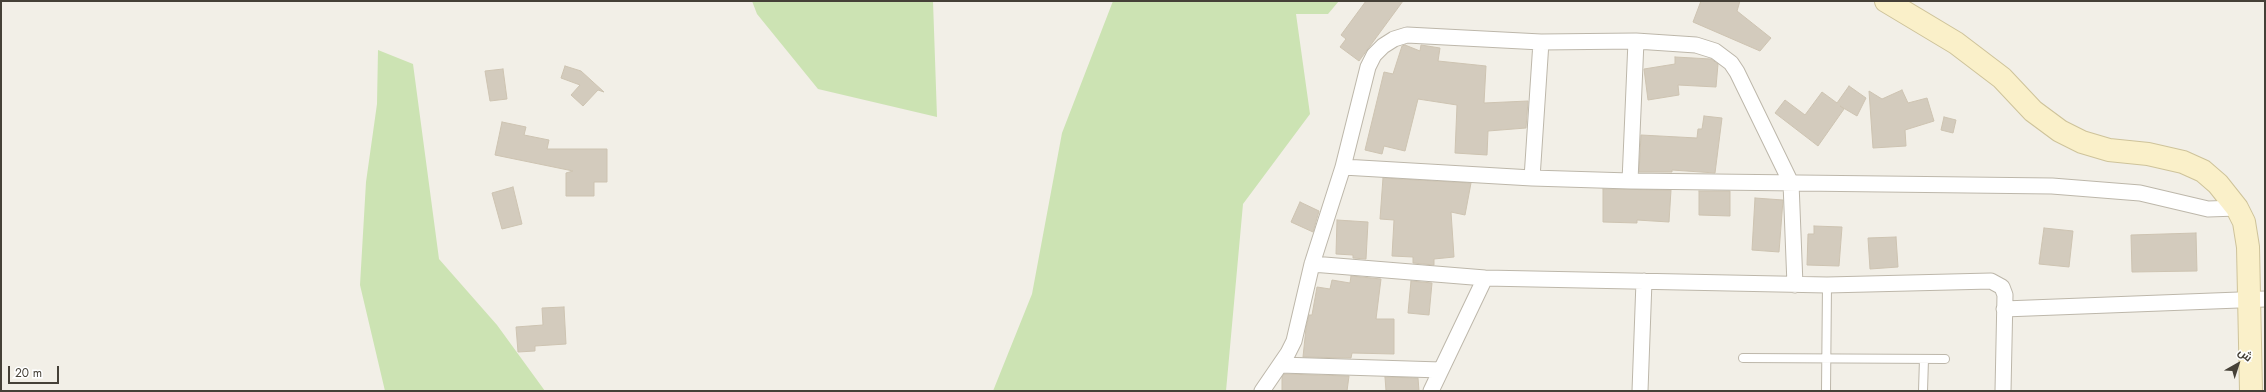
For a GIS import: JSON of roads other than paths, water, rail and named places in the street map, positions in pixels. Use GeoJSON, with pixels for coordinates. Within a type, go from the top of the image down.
{"type":"FeatureCollection","features":[{"type":"Feature","properties":{"kind":"main road"},"geometry":{"type":"LineString","coordinates":[[1886,1],[1956,43],[2002,78],[2033,110],[2060,131],[2082,142],[2109,150],[2148,154],[2183,162],[2203,171],[2237,208],[2244,222],[2257,299],[2251,391]]}},
{"type":"Feature","properties":{"kind":"street"},"geometry":{"type":"LineString","coordinates":[[1262,391],[1294,341],[1312,264],[1343,167],[1368,67],[1374,55],[1382,46],[1394,39],[1407,35],[1541,42],[1636,41],[1706,47],[1716,51],[1731,63],[1737,72],[1790,183],[1796,284]]}},
{"type":"Feature","properties":{"kind":"street"},"geometry":{"type":"LineString","coordinates":[[1630,181],[1636,41]]}},
{"type":"Feature","properties":{"kind":"street"},"geometry":{"type":"LineString","coordinates":[[1532,178],[1541,42]]}},
{"type":"Feature","properties":{"kind":"street"},"geometry":{"type":"LineString","coordinates":[[1343,167],[1532,178],[1630,181],[2052,186],[2140,193],[2208,209],[2237,208]]}},
{"type":"Feature","properties":{"kind":"street"},"geometry":{"type":"LineString","coordinates":[[1312,264],[1485,278],[1827,285],[1991,281],[1999,284],[2004,291],[2003,391]]}},
{"type":"Feature","properties":{"kind":"street"},"geometry":{"type":"LineString","coordinates":[[1431,391],[1485,278]]}},
{"type":"Feature","properties":{"kind":"street"},"geometry":{"type":"LineString","coordinates":[[1640,391],[1644,281]]}},
{"type":"Feature","properties":{"kind":"street"},"geometry":{"type":"LineString","coordinates":[[2004,309],[2257,299]]}},
{"type":"Feature","properties":{"kind":"street"},"geometry":{"type":"LineString","coordinates":[[1280,365],[1441,370]]}},
{"type":"Feature","properties":{"kind":"lane"},"geometry":{"type":"LineString","coordinates":[[1826,391],[1827,285]]}},
{"type":"Feature","properties":{"kind":"lane"},"geometry":{"type":"LineString","coordinates":[[1743,358],[1946,359]]}},
{"type":"Feature","properties":{"kind":"lane"},"geometry":{"type":"LineString","coordinates":[[1922,391],[1924,359]]}}]}
